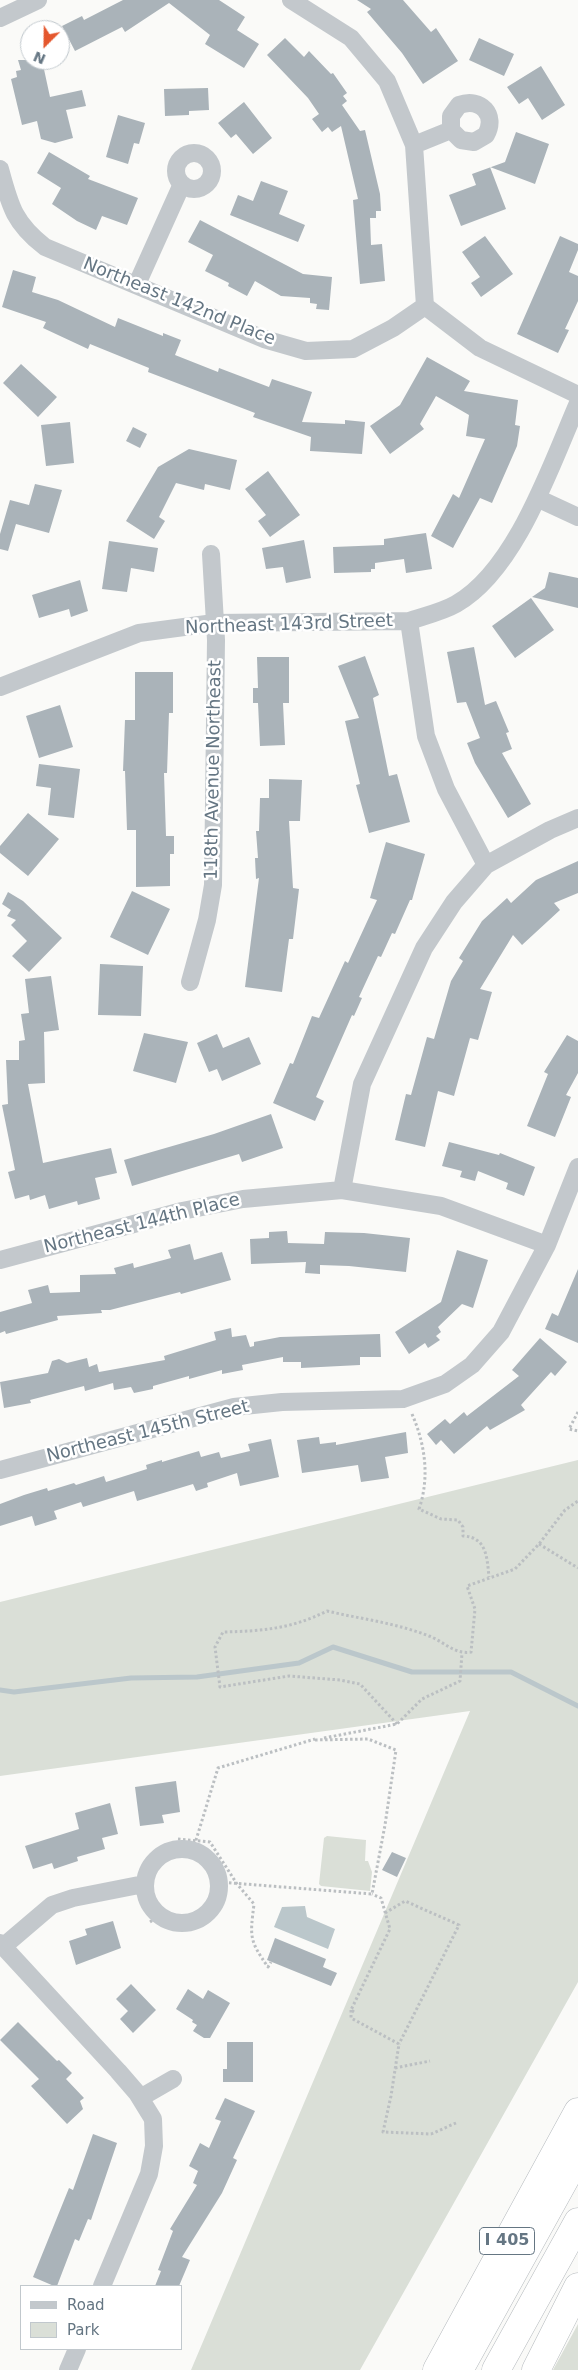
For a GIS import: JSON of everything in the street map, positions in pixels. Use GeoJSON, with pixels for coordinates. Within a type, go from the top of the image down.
{"type":"FeatureCollection","features":[{"type":"Feature","properties":{"kind":"highway","name":"I 405"},"geometry":{"type":"LineString","coordinates":[[437,2370],[578,2112]]}},
{"type":"Feature","properties":{"kind":"highway","name":"I 405"},"geometry":{"type":"LineString","coordinates":[[459,2370],[578,2155]]}},
{"type":"Feature","properties":{"kind":"highway","name":"I 405"},"geometry":{"type":"LineString","coordinates":[[496,2370],[578,2222]]}},
{"type":"Feature","properties":{"kind":"highway"},"geometry":{"type":"LineString","coordinates":[[536,2370],[578,2287]]}},
{"type":"Feature","properties":{"kind":"highway"},"geometry":{"type":"LineString","coordinates":[[530,2370],[553,2334]]}},
{"type":"Feature","properties":{"kind":"street"},"geometry":{"type":"LineString","coordinates":[[0,18],[38,0]]}},
{"type":"Feature","properties":{"kind":"street"},"geometry":{"type":"LineString","coordinates":[[291,0],[351,38],[387,81],[414,145],[425,306],[480,348],[578,395]]}},
{"type":"Feature","properties":{"kind":"street"},"geometry":{"type":"LineString","coordinates":[[414,145],[451,130]]}},
{"type":"Feature","properties":{"kind":"street","name":"Northeast 142nd Place"},"geometry":{"type":"LineString","coordinates":[[0,169],[10,204],[26,232],[45,246],[264,340],[306,351],[353,349],[392,328],[425,306]]}},
{"type":"Feature","properties":{"kind":"street"},"geometry":{"type":"LineString","coordinates":[[137,284],[182,184]]}},
{"type":"Feature","properties":{"kind":"street","name":"Northeast 143rd Street"},"geometry":{"type":"LineString","coordinates":[[0,687],[139,633],[214,624],[409,621],[455,605],[482,584],[507,553],[537,498],[578,403]]}},
{"type":"Feature","properties":{"kind":"street"},"geometry":{"type":"LineString","coordinates":[[537,498],[578,517]]}},
{"type":"Feature","properties":{"kind":"street","name":"118th Avenue Northeast"},"geometry":{"type":"LineString","coordinates":[[190,982],[207,920],[213,885],[214,624],[211,554]]}},
{"type":"Feature","properties":{"kind":"street"},"geometry":{"type":"LineString","coordinates":[[409,621],[426,736],[446,790],[486,865]]}},
{"type":"Feature","properties":{"kind":"street"},"geometry":{"type":"LineString","coordinates":[[342,1190],[362,1084],[424,948],[454,902],[477,873],[486,865],[550,830],[578,818]]}},
{"type":"Feature","properties":{"kind":"street","name":"Northeast 145th Street"},"geometry":{"type":"LineString","coordinates":[[0,1470],[234,1407],[282,1402],[403,1400],[445,1384],[472,1365],[501,1332],[547,1245],[578,1167]]}},
{"type":"Feature","properties":{"kind":"street","name":"Northeast 144th Place"},"geometry":{"type":"LineString","coordinates":[[0,1260],[182,1211],[242,1199],[342,1190],[441,1206],[547,1245]]}},
{"type":"Feature","properties":{"kind":"street"},"geometry":{"type":"LineString","coordinates":[[195,1845],[211,1862],[219,1882],[218,1896],[209,1912],[194,1922],[178,1923],[154,1919],[147,1902],[144,1884],[149,1867],[160,1855],[178,1848],[195,1845]]}},
{"type":"Feature","properties":{"kind":"street"},"geometry":{"type":"LineString","coordinates":[[102,2285],[150,2174],[154,2146],[153,2120],[140,2098],[2,1945],[52,1905],[73,1898],[144,1884]]}},
{"type":"Feature","properties":{"kind":"street"},"geometry":{"type":"LineString","coordinates":[[140,2098],[173,2079]]}},
{"type":"Feature","properties":{"kind":"street"},"geometry":{"type":"LineString","coordinates":[[68,2370],[77,2350]]}},
{"type":"Feature","properties":{"kind":"path"},"geometry":{"type":"LineString","coordinates":[[410,1408],[418,1427],[426,1468],[424,1494],[419,1509],[441,1519],[458,1520],[463,1527],[463,1536],[470,1536],[481,1542],[486,1552],[490,1577]]}},
{"type":"Feature","properties":{"kind":"path"},"geometry":{"type":"LineString","coordinates":[[578,1412],[569,1429],[578,1431]]}},
{"type":"Feature","properties":{"kind":"path"},"geometry":{"type":"LineString","coordinates":[[397,1724],[360,1684],[340,1680],[290,1676],[220,1687],[215,1647],[223,1632],[269,1631],[304,1622],[327,1611],[366,1620],[390,1623],[430,1636],[462,1653],[471,1652],[475,1609],[467,1586],[515,1569],[539,1544],[565,1510],[578,1501]]}},
{"type":"Feature","properties":{"kind":"path"},"geometry":{"type":"LineString","coordinates":[[539,1544],[578,1568]]}},
{"type":"Feature","properties":{"kind":"path"},"geometry":{"type":"LineString","coordinates":[[195,1845],[218,1768],[313,1740],[397,1724],[422,1699],[460,1681],[462,1653]]}},
{"type":"Feature","properties":{"kind":"path"},"geometry":{"type":"LineString","coordinates":[[313,1740],[368,1739],[396,1750],[372,1894]]}},
{"type":"Feature","properties":{"kind":"path"},"geometry":{"type":"LineString","coordinates":[[178,1839],[195,1845],[210,1842],[237,1884],[254,1904],[251,1928],[253,1946],[268,1967],[271,1962]]}},
{"type":"Feature","properties":{"kind":"path"},"geometry":{"type":"LineString","coordinates":[[219,1882],[372,1894],[381,1898],[390,1929],[351,2018],[399,2044]]}},
{"type":"Feature","properties":{"kind":"path"},"geometry":{"type":"LineString","coordinates":[[385,1912],[405,1902],[459,1926],[399,2044],[382,2132],[431,2134],[456,2122]]}},
{"type":"Feature","properties":{"kind":"path"},"geometry":{"type":"LineString","coordinates":[[395,2068],[430,2061]]}},
{"type":"Feature","properties":{"kind":"green space"},"geometry":{"type":"Polygon","coordinates":[[[578,1460],[578,1982],[360,2370],[191,2370],[470,1711],[0,1776],[0,1602],[578,1460]]]}},
{"type":"Feature","properties":{"kind":"green space"},"geometry":{"type":"Polygon","coordinates":[[[327,1836],[366,1840],[365,1861],[368,1861],[372,1872],[370,1891],[321,1886],[319,1884],[324,1838],[327,1836]]]}},
{"type":"Feature","properties":{"kind":"green space"},"geometry":{"type":"Polygon","coordinates":[[[578,2324],[578,2370],[553,2370],[578,2324]]]}},
{"type":"Feature","properties":{"kind":"shaded area"},"geometry":{"type":"Polygon","coordinates":[[[305,1906],[307,1917],[335,1929],[328,1949],[274,1927],[282,1907],[305,1906]]]}},
{"type":"Feature","properties":{"kind":"building"},"geometry":{"type":"Polygon","coordinates":[[[123,0],[219,0],[245,17],[237,30],[259,44],[244,68],[205,44],[210,35],[169,3],[125,32],[122,27],[75,51],[70,41],[70,22],[82,16],[84,20],[123,0]]]}},
{"type":"Feature","properties":{"kind":"building"},"geometry":{"type":"Polygon","coordinates":[[[357,0],[403,0],[431,32],[436,28],[458,61],[423,84],[402,53],[367,12],[371,9],[357,0]]]}},
{"type":"Feature","properties":{"kind":"building"},"geometry":{"type":"Polygon","coordinates":[[[285,38],[304,57],[309,51],[331,74],[333,73],[347,93],[343,96],[347,101],[342,105],[360,131],[365,130],[380,194],[381,211],[376,211],[376,218],[370,218],[371,245],[382,244],[385,281],[360,284],[353,200],[358,199],[341,126],[332,132],[328,127],[322,132],[312,119],[319,114],[308,98],[267,55],[285,38]]]}},
{"type":"Feature","properties":{"kind":"building"},"geometry":{"type":"Polygon","coordinates":[[[479,38],[514,54],[504,76],[469,60],[479,38]]]}},
{"type":"Feature","properties":{"kind":"building"},"geometry":{"type":"Polygon","coordinates":[[[541,66],[565,105],[542,120],[528,98],[519,104],[507,87],[541,66]]]}},
{"type":"Feature","properties":{"kind":"building"},"geometry":{"type":"Polygon","coordinates":[[[44,70],[50,97],[82,90],[86,106],[66,110],[73,138],[55,143],[41,139],[37,121],[22,125],[11,79],[17,77],[16,71],[44,70]]]}},
{"type":"Feature","properties":{"kind":"building"},"geometry":{"type":"Polygon","coordinates":[[[208,88],[209,110],[189,111],[189,115],[165,116],[164,89],[208,88]]]}},
{"type":"Feature","properties":{"kind":"building"},"geometry":{"type":"Polygon","coordinates":[[[244,102],[272,138],[253,154],[236,134],[231,138],[218,123],[244,102]]]}},
{"type":"Feature","properties":{"kind":"building"},"geometry":{"type":"Polygon","coordinates":[[[118,115],[145,123],[139,144],[134,143],[128,164],[106,157],[118,115]]]}},
{"type":"Feature","properties":{"kind":"building"},"geometry":{"type":"Polygon","coordinates":[[[516,132],[549,144],[535,184],[491,167],[505,162],[516,132]]]}},
{"type":"Feature","properties":{"kind":"building"},"geometry":{"type":"Polygon","coordinates":[[[49,152],[90,176],[88,179],[138,198],[127,225],[102,216],[96,230],[77,221],[52,204],[61,188],[37,173],[49,152]]]}},
{"type":"Feature","properties":{"kind":"building"},"geometry":{"type":"Polygon","coordinates":[[[490,167],[506,209],[461,226],[449,195],[476,185],[472,174],[490,167]]]}},
{"type":"Feature","properties":{"kind":"building"},"geometry":{"type":"Polygon","coordinates":[[[261,181],[288,191],[279,214],[305,225],[298,242],[230,215],[238,195],[253,201],[261,181]]]}},
{"type":"Feature","properties":{"kind":"building"},"geometry":{"type":"Polygon","coordinates":[[[200,220],[303,274],[332,277],[329,310],[316,309],[317,304],[310,303],[310,298],[281,296],[255,281],[247,296],[228,286],[229,283],[205,271],[213,255],[188,242],[200,220]]]}},
{"type":"Feature","properties":{"kind":"building"},"geometry":{"type":"Polygon","coordinates":[[[485,236],[513,274],[481,297],[471,283],[480,277],[462,252],[485,236]]]}},
{"type":"Feature","properties":{"kind":"building"},"geometry":{"type":"Polygon","coordinates":[[[560,236],[578,244],[578,250],[569,272],[578,276],[578,301],[565,329],[569,330],[558,353],[517,334],[560,236]]]}},
{"type":"Feature","properties":{"kind":"building"},"geometry":{"type":"Polygon","coordinates":[[[13,270],[36,277],[32,292],[58,300],[115,327],[118,318],[163,336],[163,333],[181,340],[175,355],[218,372],[219,368],[269,387],[272,379],[312,392],[302,422],[345,424],[345,420],[365,422],[362,454],[310,451],[311,437],[253,417],[255,413],[148,372],[149,368],[90,344],[88,349],[43,328],[46,322],[2,307],[13,270]]]}},
{"type":"Feature","properties":{"kind":"building"},"geometry":{"type":"Polygon","coordinates":[[[427,357],[470,381],[464,391],[518,400],[515,425],[520,426],[517,446],[492,503],[480,498],[453,548],[431,536],[453,494],[459,498],[485,439],[466,436],[469,415],[436,396],[420,424],[424,429],[390,454],[370,426],[400,405],[427,357]]]}},
{"type":"Feature","properties":{"kind":"building"},"geometry":{"type":"Polygon","coordinates":[[[21,364],[57,397],[38,417],[3,383],[21,364]]]}},
{"type":"Feature","properties":{"kind":"building"},"geometry":{"type":"Polygon","coordinates":[[[70,422],[74,463],[46,466],[41,425],[70,422]]]}},
{"type":"Feature","properties":{"kind":"building"},"geometry":{"type":"Polygon","coordinates":[[[133,427],[147,434],[140,448],[126,441],[133,427]]]}},
{"type":"Feature","properties":{"kind":"building"},"geometry":{"type":"Polygon","coordinates":[[[189,449],[237,460],[230,490],[205,484],[204,490],[176,483],[159,517],[165,521],[154,539],[126,521],[158,467],[189,449]]]}},
{"type":"Feature","properties":{"kind":"building"},"geometry":{"type":"Polygon","coordinates":[[[268,471],[300,515],[270,537],[258,521],[266,515],[245,489],[268,471]]]}},
{"type":"Feature","properties":{"kind":"building"},"geometry":{"type":"Polygon","coordinates":[[[35,484],[62,490],[49,533],[16,524],[8,551],[0,549],[0,534],[10,500],[29,505],[35,484]]]}},
{"type":"Feature","properties":{"kind":"building"},"geometry":{"type":"Polygon","coordinates":[[[426,533],[432,569],[406,573],[404,559],[375,563],[375,569],[371,569],[371,572],[334,573],[333,547],[384,545],[384,539],[426,533]]]}},
{"type":"Feature","properties":{"kind":"building"},"geometry":{"type":"Polygon","coordinates":[[[304,540],[311,578],[286,583],[283,567],[266,569],[262,548],[304,540]]]}},
{"type":"Feature","properties":{"kind":"building"},"geometry":{"type":"Polygon","coordinates":[[[109,541],[158,548],[154,572],[131,568],[127,592],[102,589],[109,541]]]}},
{"type":"Feature","properties":{"kind":"building"},"geometry":{"type":"Polygon","coordinates":[[[549,572],[578,578],[578,608],[532,597],[545,588],[549,572]]]}},
{"type":"Feature","properties":{"kind":"building"},"geometry":{"type":"Polygon","coordinates":[[[80,580],[88,611],[71,617],[69,609],[39,618],[32,595],[80,580]]]}},
{"type":"Feature","properties":{"kind":"building"},"geometry":{"type":"Polygon","coordinates":[[[531,598],[554,630],[515,658],[492,626],[531,598]]]}},
{"type":"Feature","properties":{"kind":"building"},"geometry":{"type":"Polygon","coordinates":[[[474,647],[485,705],[496,701],[509,732],[506,733],[512,749],[502,753],[531,804],[508,818],[475,763],[467,743],[480,738],[466,702],[457,703],[447,652],[474,647]]]}},
{"type":"Feature","properties":{"kind":"building"},"geometry":{"type":"Polygon","coordinates":[[[365,656],[379,695],[373,698],[389,776],[397,774],[410,822],[369,833],[356,785],[360,784],[345,721],[359,718],[338,666],[365,656]]]}},
{"type":"Feature","properties":{"kind":"building"},"geometry":{"type":"Polygon","coordinates":[[[257,657],[289,657],[289,703],[283,703],[285,745],[260,746],[258,703],[253,703],[253,688],[258,688],[257,657]]]}},
{"type":"Feature","properties":{"kind":"building"},"geometry":{"type":"Polygon","coordinates":[[[135,672],[173,672],[173,713],[169,713],[167,773],[164,773],[166,836],[174,836],[174,854],[170,854],[170,886],[136,887],[136,830],[127,830],[125,771],[123,771],[125,720],[135,720],[135,672]]]}},
{"type":"Feature","properties":{"kind":"building"},"geometry":{"type":"Polygon","coordinates":[[[60,705],[73,747],[39,758],[26,716],[60,705]]]}},
{"type":"Feature","properties":{"kind":"building"},"geometry":{"type":"Polygon","coordinates":[[[39,764],[80,769],[74,818],[48,815],[51,788],[36,786],[39,764]]]}},
{"type":"Feature","properties":{"kind":"building"},"geometry":{"type":"Polygon","coordinates":[[[269,779],[302,780],[300,821],[289,821],[293,888],[299,889],[293,939],[289,939],[282,992],[245,987],[259,878],[256,879],[255,858],[258,858],[256,831],[259,831],[260,798],[269,798],[269,779]]]}},
{"type":"Feature","properties":{"kind":"building"},"geometry":{"type":"Polygon","coordinates":[[[28,813],[59,839],[28,876],[0,853],[0,846],[28,813]]]}},
{"type":"Feature","properties":{"kind":"building"},"geometry":{"type":"Polygon","coordinates":[[[386,842],[425,854],[412,900],[410,900],[395,934],[392,933],[381,957],[378,956],[359,997],[362,998],[354,1016],[352,1015],[316,1097],[324,1101],[315,1121],[273,1103],[290,1063],[293,1064],[312,1016],[319,1018],[345,961],[348,963],[377,900],[370,898],[386,842]]]}},
{"type":"Feature","properties":{"kind":"building"},"geometry":{"type":"Polygon","coordinates":[[[578,861],[578,893],[554,903],[560,910],[522,945],[513,935],[480,989],[492,992],[478,1040],[470,1038],[454,1096],[438,1091],[425,1147],[395,1140],[406,1094],[411,1095],[427,1037],[434,1039],[451,981],[463,961],[459,958],[482,921],[507,898],[511,903],[536,880],[578,861]]]}},
{"type":"Feature","properties":{"kind":"building"},"geometry":{"type":"Polygon","coordinates":[[[132,891],[170,909],[148,955],[110,937],[132,891]]]}},
{"type":"Feature","properties":{"kind":"building"},"geometry":{"type":"Polygon","coordinates":[[[8,892],[23,901],[62,938],[29,972],[12,956],[27,941],[11,925],[16,920],[7,916],[11,910],[2,904],[8,892]]]}},
{"type":"Feature","properties":{"kind":"building"},"geometry":{"type":"Polygon","coordinates":[[[100,964],[143,966],[141,1016],[98,1015],[100,964]]]}},
{"type":"Feature","properties":{"kind":"building"},"geometry":{"type":"Polygon","coordinates":[[[51,976],[59,1030],[44,1032],[45,1083],[28,1084],[43,1163],[111,1148],[117,1173],[95,1178],[100,1199],[78,1205],[77,1201],[49,1209],[45,1195],[30,1200],[29,1195],[15,1199],[8,1172],[15,1170],[2,1105],[8,1104],[6,1060],[19,1060],[19,1041],[25,1040],[21,1014],[29,1013],[25,979],[51,976]]]}},
{"type":"Feature","properties":{"kind":"building"},"geometry":{"type":"Polygon","coordinates":[[[144,1033],[188,1042],[176,1083],[133,1071],[144,1033]]]}},
{"type":"Feature","properties":{"kind":"building"},"geometry":{"type":"Polygon","coordinates":[[[217,1034],[223,1048],[249,1037],[261,1064],[222,1081],[217,1069],[209,1072],[197,1043],[217,1034]]]}},
{"type":"Feature","properties":{"kind":"building"},"geometry":{"type":"Polygon","coordinates":[[[567,1035],[578,1041],[578,1073],[566,1095],[571,1097],[555,1137],[527,1126],[548,1074],[544,1072],[567,1035]]]}},
{"type":"Feature","properties":{"kind":"building"},"geometry":{"type":"Polygon","coordinates":[[[271,1114],[283,1148],[242,1162],[239,1154],[132,1186],[124,1160],[214,1134],[271,1114]]]}},
{"type":"Feature","properties":{"kind":"building"},"geometry":{"type":"Polygon","coordinates":[[[449,1142],[499,1155],[500,1153],[535,1167],[524,1196],[506,1189],[508,1183],[478,1171],[475,1181],[460,1177],[462,1171],[442,1166],[449,1142]]]}},
{"type":"Feature","properties":{"kind":"building"},"geometry":{"type":"Polygon","coordinates":[[[287,1231],[288,1243],[324,1244],[325,1232],[364,1233],[410,1238],[406,1272],[320,1265],[320,1274],[305,1273],[306,1262],[251,1264],[250,1239],[269,1238],[269,1232],[287,1231]]]}},
{"type":"Feature","properties":{"kind":"building"},"geometry":{"type":"Polygon","coordinates":[[[190,1244],[194,1260],[222,1252],[231,1280],[181,1294],[180,1292],[110,1310],[101,1310],[102,1313],[57,1316],[58,1320],[6,1334],[5,1331],[0,1333],[0,1312],[32,1303],[28,1290],[48,1285],[50,1293],[80,1292],[80,1275],[116,1274],[114,1268],[133,1263],[134,1268],[171,1258],[168,1250],[190,1244]]]}},
{"type":"Feature","properties":{"kind":"building"},"geometry":{"type":"Polygon","coordinates":[[[457,1250],[488,1260],[473,1308],[462,1304],[438,1327],[441,1332],[436,1336],[440,1340],[428,1348],[425,1343],[409,1354],[395,1332],[441,1302],[457,1250]]]}},
{"type":"Feature","properties":{"kind":"building"},"geometry":{"type":"Polygon","coordinates":[[[578,1269],[578,1343],[545,1329],[552,1313],[558,1316],[578,1269]]]}},
{"type":"Feature","properties":{"kind":"building"},"geometry":{"type":"Polygon","coordinates":[[[231,1328],[232,1337],[246,1335],[250,1347],[254,1346],[254,1342],[280,1337],[380,1334],[381,1357],[360,1357],[360,1365],[301,1368],[301,1362],[283,1362],[283,1357],[242,1365],[243,1370],[222,1374],[222,1370],[189,1379],[189,1376],[153,1386],[153,1389],[134,1393],[131,1387],[114,1390],[113,1383],[85,1391],[84,1386],[30,1400],[31,1403],[4,1408],[0,1382],[48,1373],[52,1361],[59,1359],[67,1363],[87,1358],[89,1367],[97,1364],[99,1372],[165,1360],[164,1356],[216,1340],[214,1332],[231,1328]]]}},
{"type":"Feature","properties":{"kind":"building"},"geometry":{"type":"Polygon","coordinates":[[[540,1338],[567,1362],[555,1376],[551,1372],[521,1405],[525,1410],[490,1430],[487,1426],[454,1454],[441,1440],[436,1445],[427,1434],[445,1419],[450,1424],[464,1412],[467,1416],[519,1376],[512,1370],[540,1338]]]}},
{"type":"Feature","properties":{"kind":"building"},"geometry":{"type":"Polygon","coordinates":[[[406,1432],[408,1453],[385,1457],[389,1478],[361,1482],[358,1465],[302,1473],[297,1440],[319,1437],[320,1444],[336,1442],[336,1445],[406,1432]]]}},
{"type":"Feature","properties":{"kind":"building"},"geometry":{"type":"Polygon","coordinates":[[[271,1439],[279,1477],[240,1486],[237,1473],[207,1483],[208,1487],[196,1491],[193,1484],[137,1501],[134,1491],[83,1507],[81,1502],[54,1511],[57,1519],[35,1526],[32,1516],[0,1526],[0,1504],[24,1495],[47,1488],[48,1491],[74,1483],[76,1485],[104,1476],[106,1482],[147,1469],[146,1465],[199,1451],[201,1457],[219,1452],[221,1458],[250,1451],[248,1444],[271,1439]]]}},
{"type":"Feature","properties":{"kind":"building"},"geometry":{"type":"Polygon","coordinates":[[[176,1781],[180,1812],[162,1815],[164,1823],[140,1826],[135,1787],[176,1781]]]}},
{"type":"Feature","properties":{"kind":"building"},"geometry":{"type":"Polygon","coordinates":[[[110,1803],[118,1834],[102,1838],[105,1849],[77,1857],[78,1861],[54,1869],[52,1863],[33,1869],[25,1846],[79,1829],[75,1813],[110,1803]]]}},
{"type":"Feature","properties":{"kind":"building"},"geometry":{"type":"Polygon","coordinates":[[[392,1852],[406,1858],[397,1877],[382,1870],[392,1852]]]}},
{"type":"Feature","properties":{"kind":"building"},"geometry":{"type":"Polygon","coordinates":[[[113,1921],[121,1948],[76,1965],[69,1941],[87,1935],[85,1929],[113,1921]]]}},
{"type":"Feature","properties":{"kind":"building"},"geometry":{"type":"Polygon","coordinates":[[[275,1938],[326,1959],[323,1967],[337,1973],[331,1986],[267,1960],[275,1938]]]}},
{"type":"Feature","properties":{"kind":"building"},"geometry":{"type":"Polygon","coordinates":[[[131,1984],[156,2010],[133,2033],[120,2019],[128,2011],[116,1999],[131,1984]]]}},
{"type":"Feature","properties":{"kind":"building"},"geometry":{"type":"Polygon","coordinates":[[[188,1989],[203,1999],[208,1990],[230,2003],[210,2038],[204,2038],[193,2031],[197,2025],[192,2022],[193,2020],[176,2009],[188,1989]]]}},
{"type":"Feature","properties":{"kind":"building"},"geometry":{"type":"Polygon","coordinates":[[[18,2022],[57,2061],[59,2060],[72,2073],[66,2079],[84,2098],[80,2101],[83,2109],[67,2124],[31,2086],[39,2079],[0,2040],[18,2022]]]}},
{"type":"Feature","properties":{"kind":"building"},"geometry":{"type":"Polygon","coordinates":[[[227,2042],[253,2042],[253,2082],[223,2082],[223,2069],[227,2069],[227,2042]]]}},
{"type":"Feature","properties":{"kind":"building"},"geometry":{"type":"Polygon","coordinates":[[[225,2098],[255,2111],[233,2158],[237,2160],[222,2193],[182,2257],[190,2260],[179,2285],[155,2285],[161,2271],[158,2270],[173,2231],[170,2229],[197,2185],[193,2183],[198,2171],[189,2166],[200,2143],[209,2148],[221,2121],[215,2119],[225,2098]]]}},
{"type":"Feature","properties":{"kind":"building"},"geometry":{"type":"Polygon","coordinates":[[[93,2134],[117,2143],[91,2220],[88,2219],[79,2241],[75,2239],[57,2285],[52,2285],[33,2277],[69,2188],[73,2190],[93,2134]]]}},
{"type":"Feature","properties":{"kind":"waterway"},"geometry":{"type":"LineString","coordinates":[[0,1690],[14,1692],[131,1678],[197,1677],[299,1663],[333,1647],[412,1672],[511,1672],[578,1706]]}}]}
